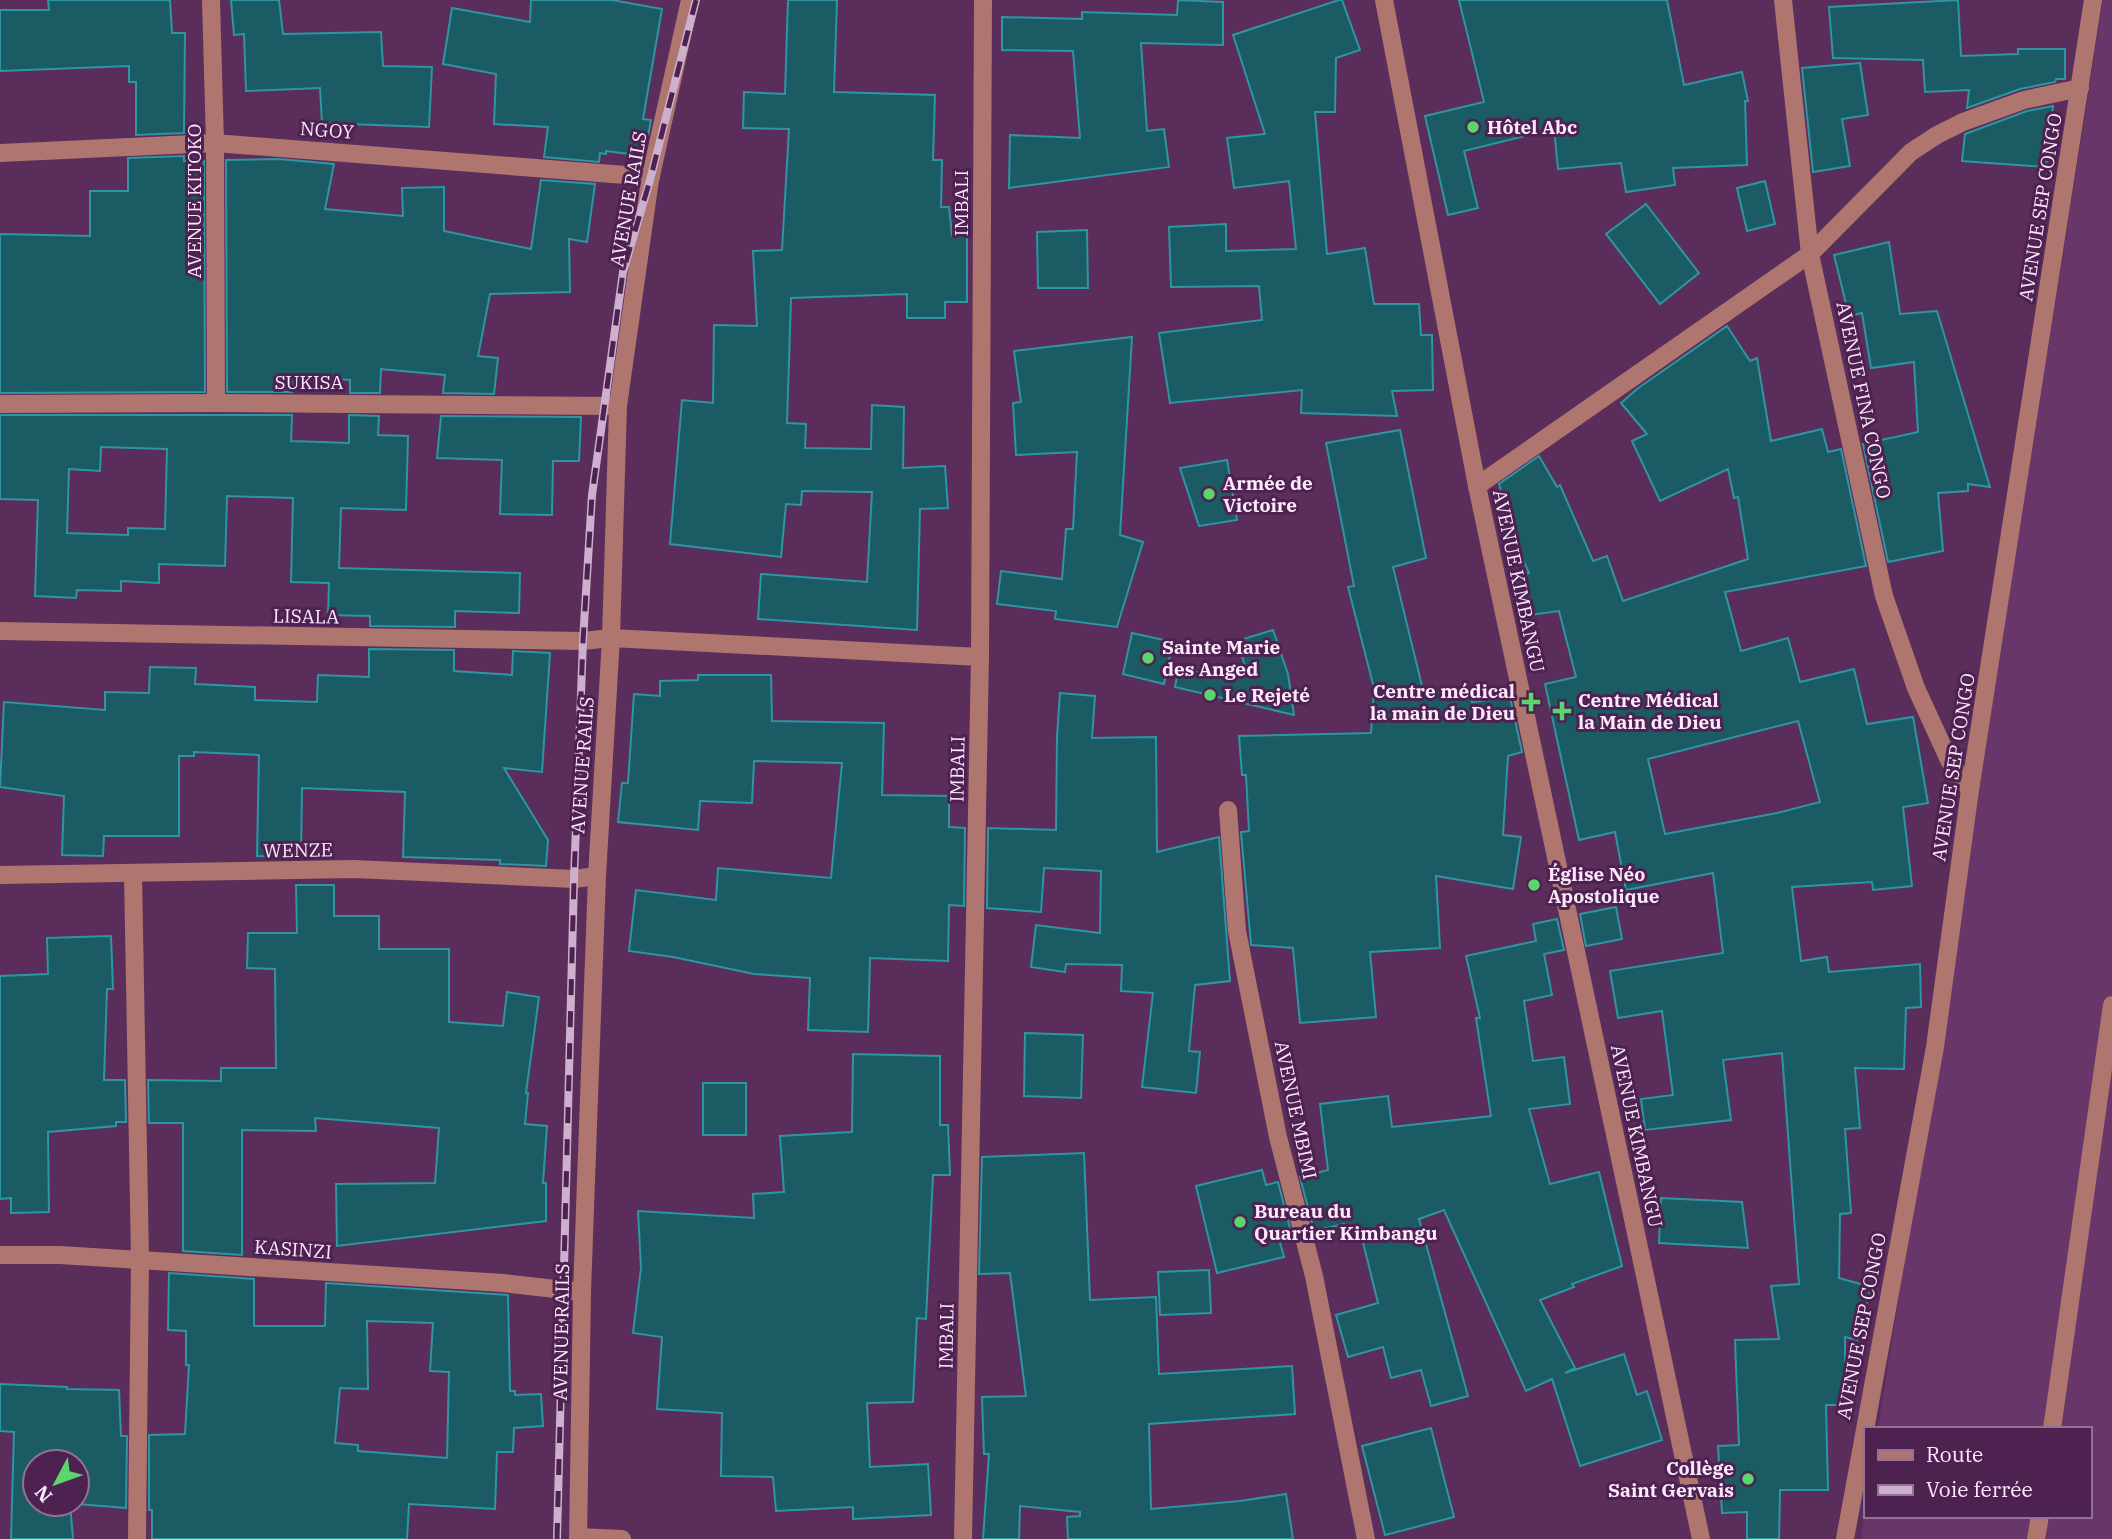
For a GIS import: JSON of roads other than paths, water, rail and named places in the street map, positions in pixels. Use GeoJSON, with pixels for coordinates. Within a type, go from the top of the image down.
{"type":"FeatureCollection","features":[{"type":"Feature","properties":{"kind":"street","name":"AVENUE KITOKO"},"geometry":{"type":"LineString","coordinates":[[211,0],[215,143],[216,402]]}},
{"type":"Feature","properties":{"kind":"street","name":"AVENUE RAILS"},"geometry":{"type":"LineString","coordinates":[[578,1538],[582,1292],[597,876],[611,638],[618,406],[651,177],[690,0]]}},
{"type":"Feature","properties":{"kind":"street","name":"IMBALI"},"geometry":{"type":"LineString","coordinates":[[963,1539],[980,657],[982,0]]}},
{"type":"Feature","properties":{"kind":"street","name":"AVENUE KIMBANGU"},"geometry":{"type":"LineString","coordinates":[[1384,0],[1477,486],[1701,1539]]}},
{"type":"Feature","properties":{"kind":"street","name":"AVENUE FINA CONGO"},"geometry":{"type":"LineString","coordinates":[[1783,0],[1810,254],[1884,596],[1916,688],[1949,760],[1970,790]]}},
{"type":"Feature","properties":{"kind":"street","name":"AVENUE SEP CONGO"},"geometry":{"type":"LineString","coordinates":[[1865,1427],[1935,1047],[1970,790],[2093,0]]}},
{"type":"Feature","properties":{"kind":"street"},"geometry":{"type":"LineString","coordinates":[[1477,486],[1810,254],[1911,152],[1963,122],[2024,100],[2080,88]]}},
{"type":"Feature","properties":{"kind":"street","name":"NGOY"},"geometry":{"type":"LineString","coordinates":[[0,153],[215,143],[651,177]]}},
{"type":"Feature","properties":{"kind":"street","name":"SUKISA"},"geometry":{"type":"LineString","coordinates":[[0,404],[216,402],[618,406]]}},
{"type":"Feature","properties":{"kind":"street","name":"LISALA"},"geometry":{"type":"LineString","coordinates":[[0,631],[583,641],[611,638],[980,657]]}},
{"type":"Feature","properties":{"kind":"street","name":"AVENUE MBIMI"},"geometry":{"type":"LineString","coordinates":[[1228,810],[1237,931],[1278,1137],[1314,1276],[1366,1539]]}},
{"type":"Feature","properties":{"kind":"street","name":"WENZE"},"geometry":{"type":"LineString","coordinates":[[0,875],[354,869],[574,879],[597,876]]}},
{"type":"Feature","properties":{"kind":"street"},"geometry":{"type":"LineString","coordinates":[[133,874],[140,1261],[137,1539]]}},
{"type":"Feature","properties":{"kind":"street"},"geometry":{"type":"LineString","coordinates":[[2052,1427],[2112,1005]]}},
{"type":"Feature","properties":{"kind":"street","name":"KASINZI"},"geometry":{"type":"LineString","coordinates":[[0,1255],[60,1255],[503,1283],[582,1292]]}},
{"type":"Feature","properties":{"kind":"street","name":"AVENUE SEP CONGO"},"geometry":{"type":"LineString","coordinates":[[1845,1539],[1864,1435]]}},
{"type":"Feature","properties":{"kind":"street"},"geometry":{"type":"LineString","coordinates":[[2036,1539],[2040,1518]]}},
{"type":"Feature","properties":{"kind":"street"},"geometry":{"type":"LineString","coordinates":[[578,1538],[622,1539]]}},
{"type":"Feature","properties":{"kind":"railway"},"geometry":{"type":"LineString","coordinates":[[557,1539],[574,879],[583,641],[592,495],[623,272],[650,180],[696,0]]}},
{"type":"Feature","properties":{"kind":"place","name":"Hôtel Abc"},"geometry":{"type":"Point","coordinates":[1473,127]}},
{"type":"Feature","properties":{"kind":"place","name":"Armée de Victoire"},"geometry":{"type":"Point","coordinates":[1209,494]}},
{"type":"Feature","properties":{"kind":"place","name":"Sainte Marie des Anged"},"geometry":{"type":"Point","coordinates":[1148,658]}},
{"type":"Feature","properties":{"kind":"place","name":"Le Rejeté"},"geometry":{"type":"Point","coordinates":[1210,695]}},
{"type":"Feature","properties":{"kind":"place","name":"Centre médical la main de Dieu"},"geometry":{"type":"Point","coordinates":[1531,702]}},
{"type":"Feature","properties":{"kind":"place","name":"Centre Médical la Main de Dieu"},"geometry":{"type":"Point","coordinates":[1562,711]}},
{"type":"Feature","properties":{"kind":"place","name":"Église Néo Apostolique"},"geometry":{"type":"Point","coordinates":[1534,885]}},
{"type":"Feature","properties":{"kind":"place","name":"Bureau du Quartier Kimbangu"},"geometry":{"type":"Point","coordinates":[1240,1222]}},
{"type":"Feature","properties":{"kind":"place","name":"Collège Saint Gervais"},"geometry":{"type":"Point","coordinates":[1748,1479]}}]}
